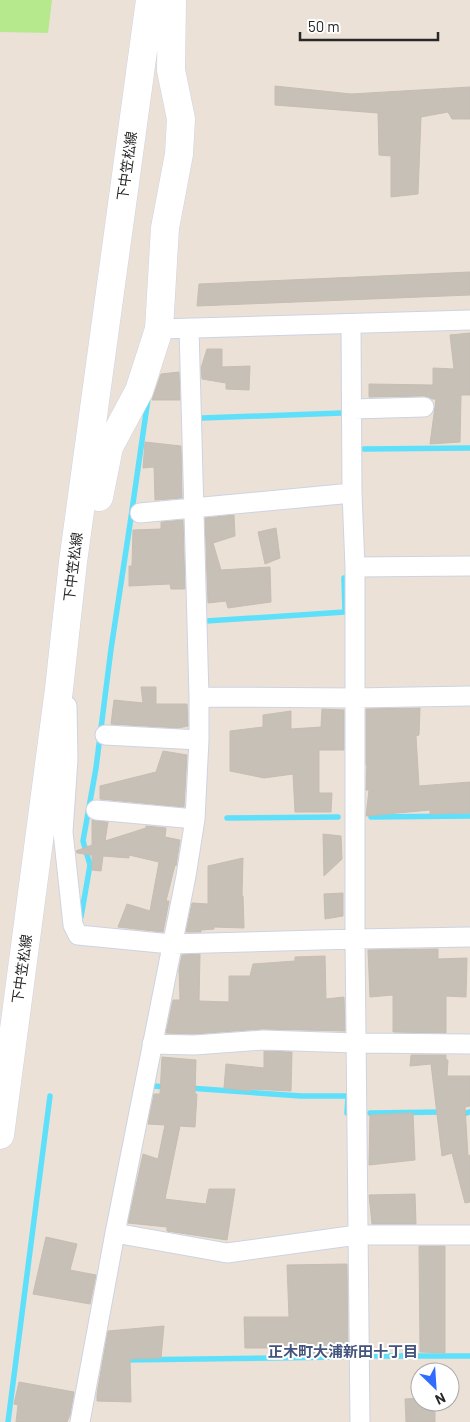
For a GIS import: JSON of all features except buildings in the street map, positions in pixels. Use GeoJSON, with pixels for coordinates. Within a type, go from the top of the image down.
{"type":"FeatureCollection","features":[{"type":"Feature","properties":{"kind":"main road","name":"下中笠松線"},"geometry":{"type":"LineString","coordinates":[[0,1135],[59,689],[73,562],[150,0]]}},
{"type":"Feature","properties":{"kind":"main road"},"geometry":{"type":"LineString","coordinates":[[73,562],[89,542],[109,447],[139,391],[159,329],[165,228],[179,154],[181,119],[171,70],[172,0]]}},
{"type":"Feature","properties":{"kind":"street"},"geometry":{"type":"LineString","coordinates":[[159,329],[470,320]]}},
{"type":"Feature","properties":{"kind":"street"},"geometry":{"type":"LineString","coordinates":[[351,324],[352,493],[355,567],[355,939],[360,1422]]}},
{"type":"Feature","properties":{"kind":"street"},"geometry":{"type":"LineString","coordinates":[[80,1422],[171,944],[186,876],[194,819],[199,740],[189,328]]}},
{"type":"Feature","properties":{"kind":"street"},"geometry":{"type":"LineString","coordinates":[[352,409],[424,407]]}},
{"type":"Feature","properties":{"kind":"street"},"geometry":{"type":"LineString","coordinates":[[140,513],[352,493]]}},
{"type":"Feature","properties":{"kind":"street"},"geometry":{"type":"LineString","coordinates":[[355,567],[470,566]]}},
{"type":"Feature","properties":{"kind":"street"},"geometry":{"type":"LineString","coordinates":[[59,689],[66,700],[68,759],[63,832],[73,925],[78,935],[171,944],[470,937]]}},
{"type":"Feature","properties":{"kind":"street"},"geometry":{"type":"LineString","coordinates":[[198,697],[354,698],[470,696]]}},
{"type":"Feature","properties":{"kind":"street"},"geometry":{"type":"LineString","coordinates":[[105,735],[199,740]]}},
{"type":"Feature","properties":{"kind":"street"},"geometry":{"type":"LineString","coordinates":[[96,810],[194,819]]}},
{"type":"Feature","properties":{"kind":"street"},"geometry":{"type":"LineString","coordinates":[[152,1044],[194,1045],[263,1040],[470,1044]]}},
{"type":"Feature","properties":{"kind":"street"},"geometry":{"type":"LineString","coordinates":[[115,1233],[227,1253],[358,1235],[470,1235]]}},
{"type":"Feature","properties":{"kind":"green space"},"geometry":{"type":"Polygon","coordinates":[[[0,0],[52,0],[48,33],[0,32],[0,0]]]}},
{"type":"Feature","properties":{"kind":"waterway"},"geometry":{"type":"LineString","coordinates":[[81,917],[90,865],[83,841],[96,768],[111,649],[148,399]]}},
{"type":"Feature","properties":{"kind":"waterway"},"geometry":{"type":"LineString","coordinates":[[202,418],[342,413]]}},
{"type":"Feature","properties":{"kind":"waterway"},"geometry":{"type":"LineString","coordinates":[[364,449],[470,448]]}},
{"type":"Feature","properties":{"kind":"waterway"},"geometry":{"type":"LineString","coordinates":[[206,621],[345,612],[344,578]]}},
{"type":"Feature","properties":{"kind":"waterway"},"geometry":{"type":"LineString","coordinates":[[371,817],[470,816]]}},
{"type":"Feature","properties":{"kind":"waterway"},"geometry":{"type":"LineString","coordinates":[[227,818],[338,817]]}},
{"type":"Feature","properties":{"kind":"waterway"},"geometry":{"type":"LineString","coordinates":[[152,1086],[167,1087]]}},
{"type":"Feature","properties":{"kind":"waterway"},"geometry":{"type":"LineString","coordinates":[[189,1088],[301,1096],[348,1096],[347,1113]]}},
{"type":"Feature","properties":{"kind":"waterway"},"geometry":{"type":"LineString","coordinates":[[8,1422],[50,1096]]}},
{"type":"Feature","properties":{"kind":"waterway"},"geometry":{"type":"LineString","coordinates":[[370,1113],[443,1112]]}},
{"type":"Feature","properties":{"kind":"waterway"},"geometry":{"type":"LineString","coordinates":[[460,1115],[470,1112]]}},
{"type":"Feature","properties":{"kind":"waterway"},"geometry":{"type":"LineString","coordinates":[[376,1356],[470,1356]]}},
{"type":"Feature","properties":{"kind":"waterway"},"geometry":{"type":"LineString","coordinates":[[124,1360],[342,1357]]}},
{"type":"Feature","properties":{"kind":"district","name":"正木町大浦新田十丁目"},"geometry":{"type":"Point","coordinates":[343,1352]}}]}
